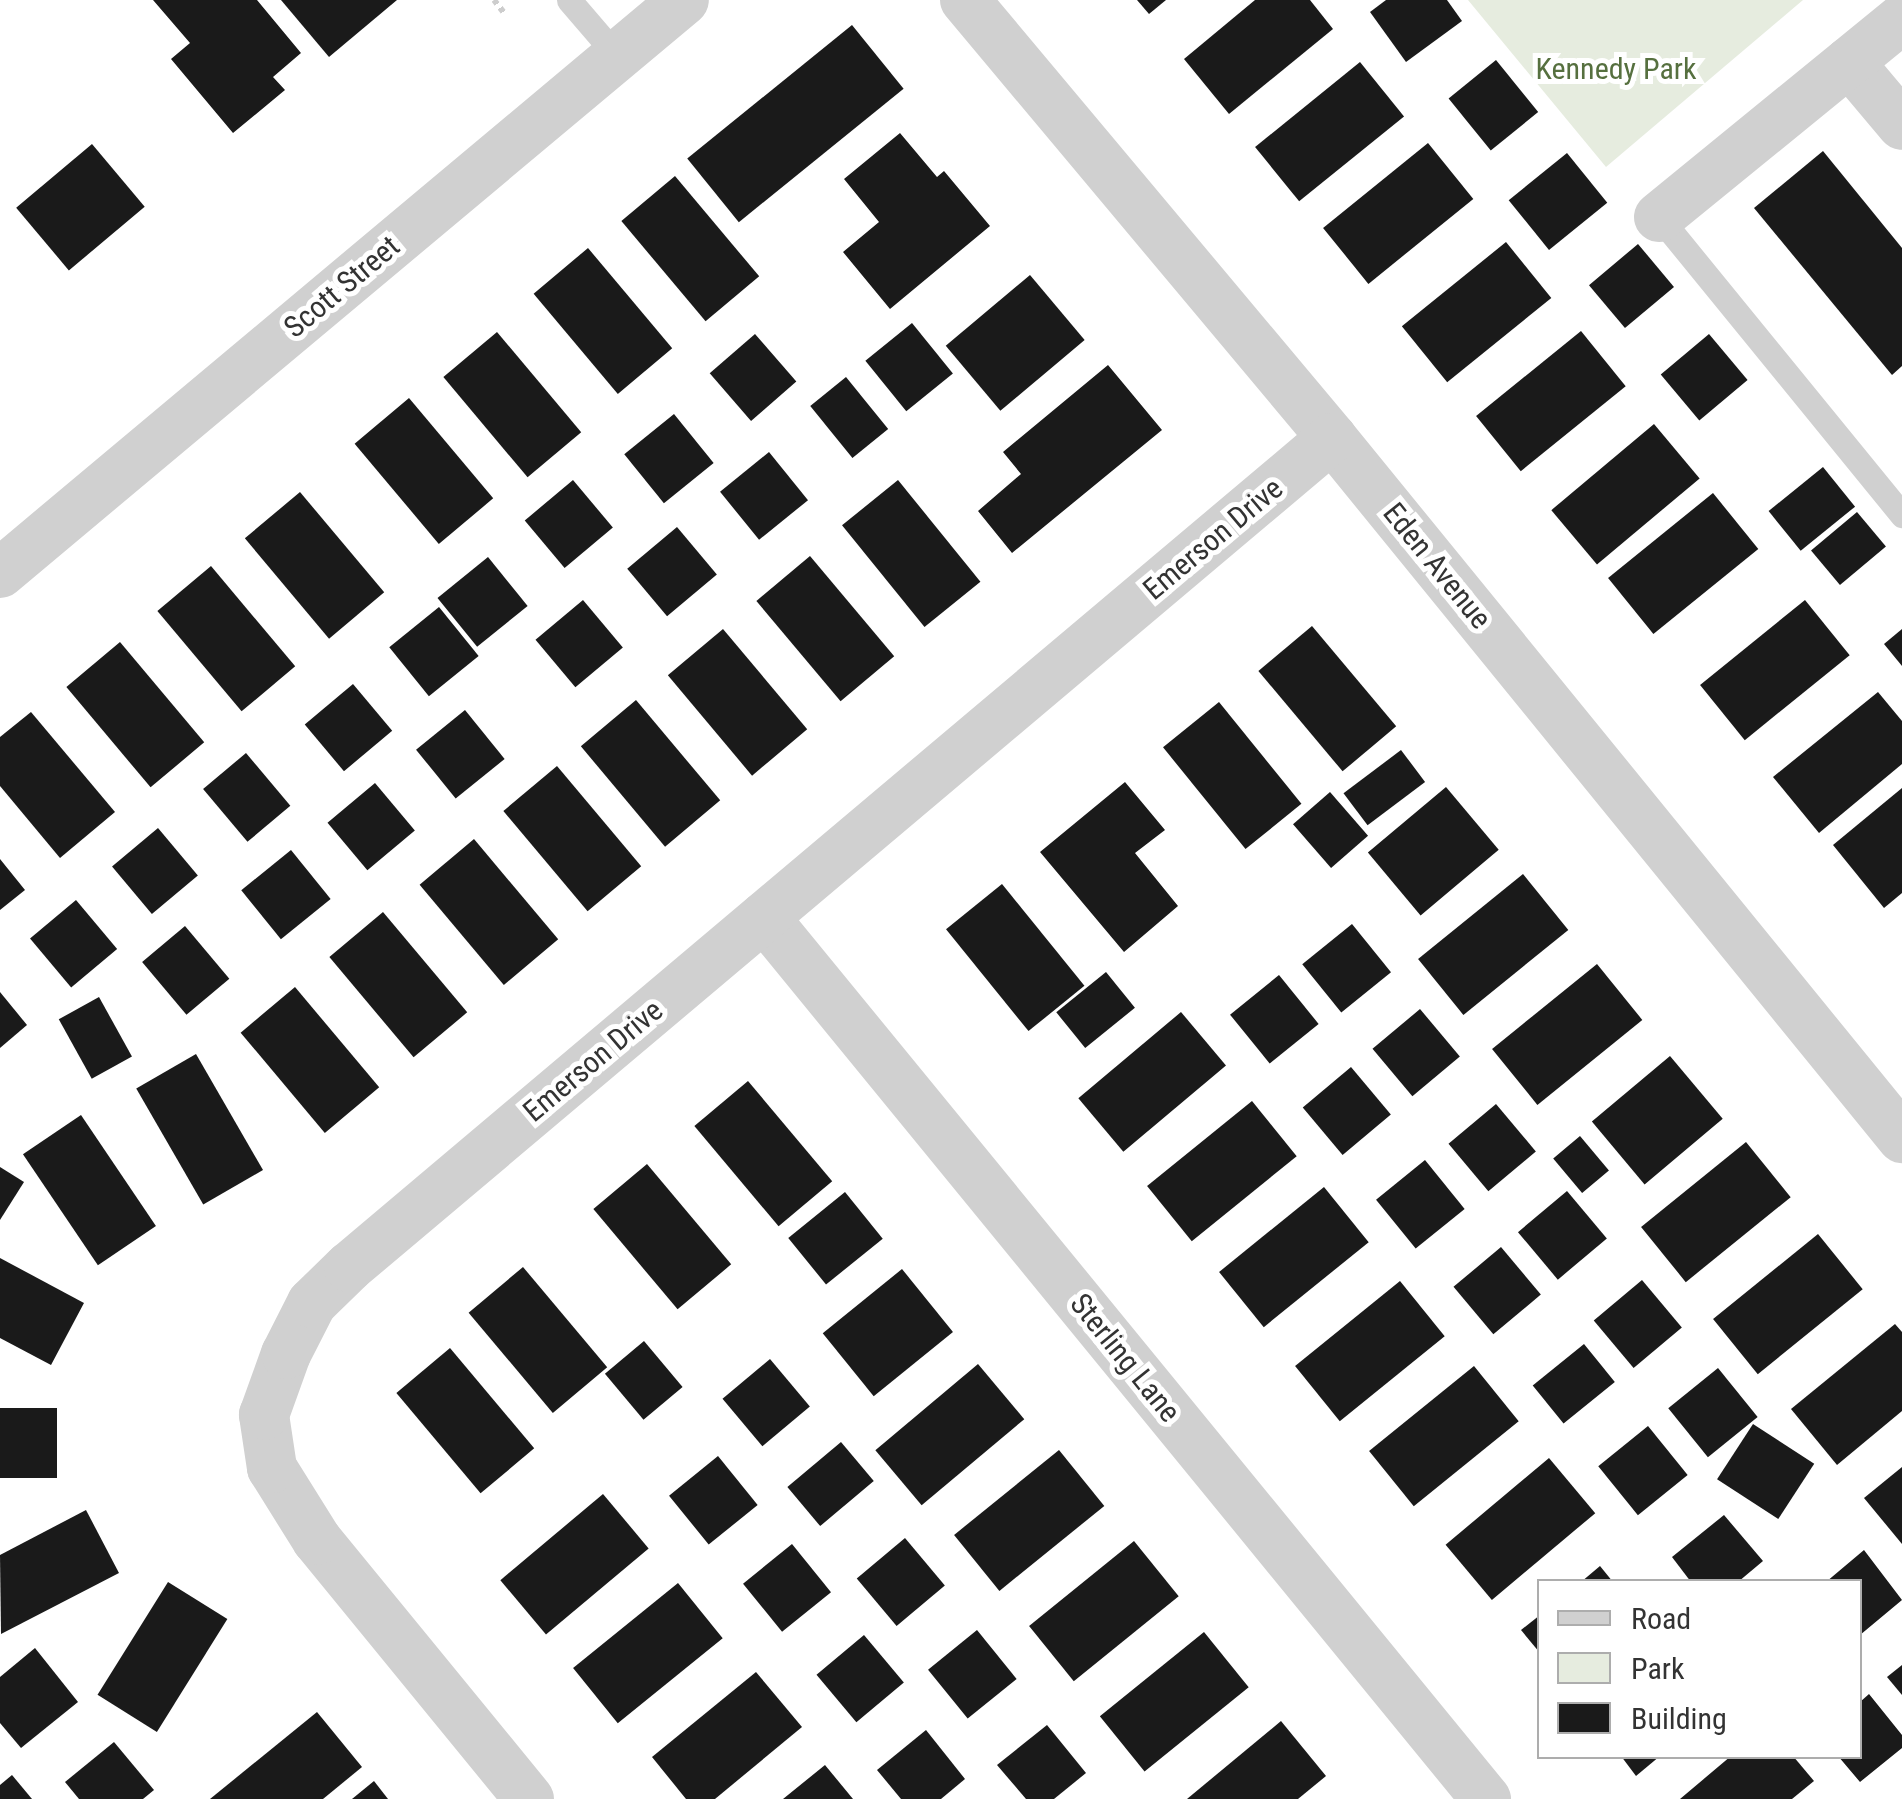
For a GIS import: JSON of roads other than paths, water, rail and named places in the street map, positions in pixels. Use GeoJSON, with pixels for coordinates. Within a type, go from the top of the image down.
{"type":"FeatureCollection","features":[{"type":"Feature","properties":{"kind":"street","name":"Scott Street"},"geometry":{"type":"LineString","coordinates":[[0,573],[684,0]]}},
{"type":"Feature","properties":{"kind":"street","name":"Eden Avenue"},"geometry":{"type":"LineString","coordinates":[[965,0],[1332,438],[1902,1138]]}},
{"type":"Feature","properties":{"kind":"street"},"geometry":{"type":"LineString","coordinates":[[1659,217],[1902,18]]}},
{"type":"Feature","properties":{"kind":"street"},"geometry":{"type":"LineString","coordinates":[[1849,62],[1902,126]]}},
{"type":"Feature","properties":{"kind":"street","name":"Emerson Drive"},"geometry":{"type":"LineString","coordinates":[[529,1799],[317,1540],[272,1468],[264,1415],[286,1354],[312,1303],[349,1266],[1332,438]]}},
{"type":"Feature","properties":{"kind":"street","name":"Sterling Lane"},"geometry":{"type":"LineString","coordinates":[[764,917],[1486,1799]]}},
{"type":"Feature","properties":{"kind":"lane"},"geometry":{"type":"LineString","coordinates":[[568,0],[617,56]]}},
{"type":"Feature","properties":{"kind":"lane"},"geometry":{"type":"LineString","coordinates":[[1659,217],[1902,515]]}},
{"type":"Feature","properties":{"kind":"park label","name":"Kennedy Park"},"geometry":{"type":"Point","coordinates":[1616,69]}}]}
